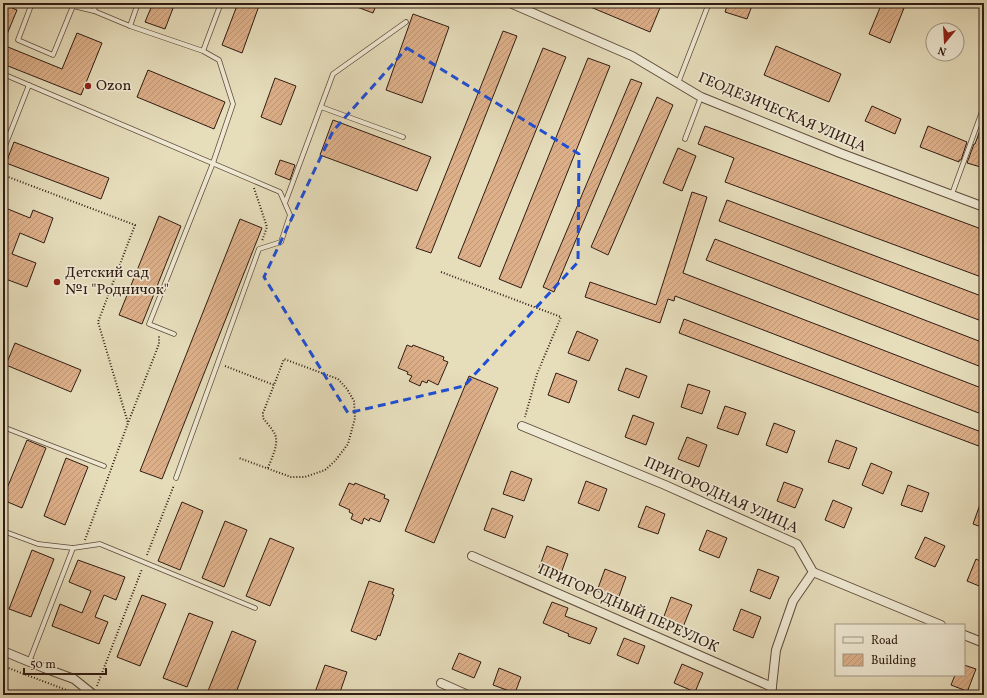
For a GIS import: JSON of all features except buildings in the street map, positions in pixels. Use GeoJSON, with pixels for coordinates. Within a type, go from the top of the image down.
{"type":"FeatureCollection","features":[{"type":"Feature","properties":{"kind":"street","name":"ГЕОДЕЗИЧЕСКАЯ УЛИЦА"},"geometry":{"type":"LineString","coordinates":[[510,3],[632,56],[701,97],[840,153],[984,207]]}},
{"type":"Feature","properties":{"kind":"street","name":"ПРИГОРОДНАЯ УЛИЦА"},"geometry":{"type":"LineString","coordinates":[[522,426],[665,485],[797,544],[813,572]]}},
{"type":"Feature","properties":{"kind":"street","name":"ПРИГОРОДНЫЙ ПЕРЕУЛОК"},"geometry":{"type":"LineString","coordinates":[[472,556],[772,691]]}},
{"type":"Feature","properties":{"kind":"street"},"geometry":{"type":"LineString","coordinates":[[772,691],[776,650],[793,601],[813,572],[939,624]]}},
{"type":"Feature","properties":{"kind":"street"},"geometry":{"type":"LineString","coordinates":[[965,634],[984,643]]}},
{"type":"Feature","properties":{"kind":"street"},"geometry":{"type":"LineString","coordinates":[[3,651],[74,680],[94,695]]}},
{"type":"Feature","properties":{"kind":"street"},"geometry":{"type":"LineString","coordinates":[[441,683],[468,695]]}},
{"type":"Feature","properties":{"kind":"lane"},"geometry":{"type":"LineString","coordinates":[[32,3],[18,40],[53,55],[73,6]]}},
{"type":"Feature","properties":{"kind":"lane"},"geometry":{"type":"LineString","coordinates":[[61,3],[94,11],[130,26],[203,51],[219,60],[233,104],[213,164],[149,324],[174,334]]}},
{"type":"Feature","properties":{"kind":"lane"},"geometry":{"type":"LineString","coordinates":[[94,11],[96,3]]}},
{"type":"Feature","properties":{"kind":"lane"},"geometry":{"type":"LineString","coordinates":[[130,26],[138,3]]}},
{"type":"Feature","properties":{"kind":"lane"},"geometry":{"type":"LineString","coordinates":[[203,51],[221,3]]}},
{"type":"Feature","properties":{"kind":"lane"},"geometry":{"type":"LineString","coordinates":[[678,83],[709,3]]}},
{"type":"Feature","properties":{"kind":"lane"},"geometry":{"type":"LineString","coordinates":[[285,204],[333,74],[406,22]]}},
{"type":"Feature","properties":{"kind":"lane"},"geometry":{"type":"LineString","coordinates":[[3,74],[280,192],[290,215],[281,242],[259,250],[176,478]]}},
{"type":"Feature","properties":{"kind":"lane"},"geometry":{"type":"LineString","coordinates":[[3,151],[29,85]]}},
{"type":"Feature","properties":{"kind":"lane"},"geometry":{"type":"LineString","coordinates":[[685,139],[701,97]]}},
{"type":"Feature","properties":{"kind":"lane"},"geometry":{"type":"LineString","coordinates":[[952,194],[984,106]]}},
{"type":"Feature","properties":{"kind":"lane"},"geometry":{"type":"LineString","coordinates":[[321,107],[403,137]]}},
{"type":"Feature","properties":{"kind":"lane"},"geometry":{"type":"LineString","coordinates":[[3,427],[104,466]]}},
{"type":"Feature","properties":{"kind":"lane"},"geometry":{"type":"LineString","coordinates":[[3,531],[38,544],[73,548],[100,544],[255,608]]}},
{"type":"Feature","properties":{"kind":"lane"},"geometry":{"type":"LineString","coordinates":[[29,662],[73,548]]}},
{"type":"Feature","properties":{"kind":"path"},"geometry":{"type":"LineString","coordinates":[[3,175],[135,225],[98,322],[128,424]]}},
{"type":"Feature","properties":{"kind":"path"},"geometry":{"type":"LineString","coordinates":[[251,180],[267,227],[259,250]]}},
{"type":"Feature","properties":{"kind":"path"},"geometry":{"type":"LineString","coordinates":[[441,272],[561,317],[537,374],[522,426]]}},
{"type":"Feature","properties":{"kind":"path"},"geometry":{"type":"LineString","coordinates":[[83,546],[159,344],[160,329]]}},
{"type":"Feature","properties":{"kind":"path"},"geometry":{"type":"LineString","coordinates":[[239,458],[291,477],[305,477],[325,470],[335,461],[348,444],[355,418],[354,401],[347,389],[338,379],[284,359],[262,418],[276,436],[275,448],[268,468]]}},
{"type":"Feature","properties":{"kind":"path"},"geometry":{"type":"LineString","coordinates":[[218,364],[274,385]]}},
{"type":"Feature","properties":{"kind":"path"},"geometry":{"type":"LineString","coordinates":[[94,695],[172,493],[176,478]]}},
{"type":"Feature","properties":{"kind":"path"},"geometry":{"type":"LineString","coordinates":[[3,666],[69,691]]}},
{"type":"Feature","properties":{"kind":"highlighted area"},"geometry":{"type":"Polygon","coordinates":[[[407,48],[579,154],[578,262],[464,386],[348,413],[264,277],[333,131],[407,48]]]}},
{"type":"Feature","properties":{"kind":"place","name":"Ozon"},"geometry":{"type":"Point","coordinates":[88,86]}},
{"type":"Feature","properties":{"kind":"place","name":"Детский сад №1 \"Родничок\""},"geometry":{"type":"Point","coordinates":[57,282]}}]}
